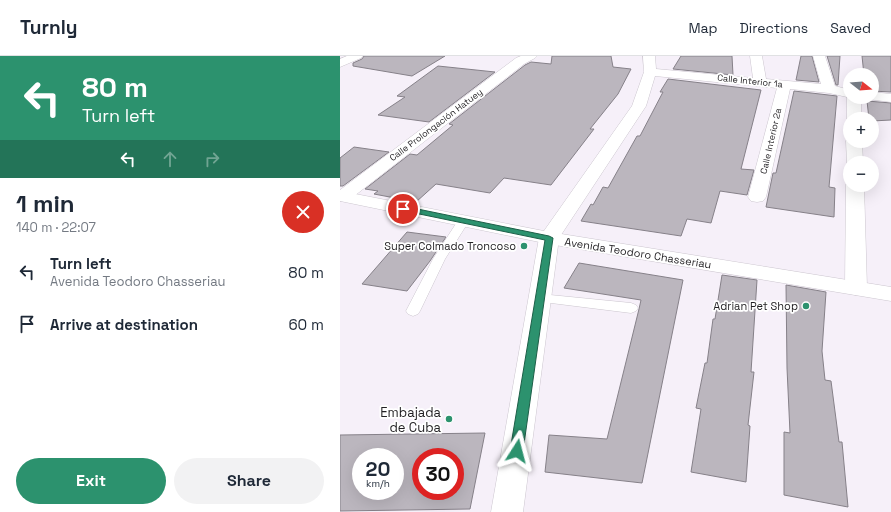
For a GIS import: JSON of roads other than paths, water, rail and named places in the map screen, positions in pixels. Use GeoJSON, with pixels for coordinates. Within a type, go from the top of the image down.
{"type":"FeatureCollection","features":[{"type":"Feature","properties":{"kind":"street"},"geometry":{"type":"LineString","coordinates":[[340,63],[356,56]]}},
{"type":"Feature","properties":{"kind":"street","name":"Calle Prolongación Hatuey"},"geometry":{"type":"LineString","coordinates":[[341,196],[520,61],[531,56]]}},
{"type":"Feature","properties":{"kind":"street"},"geometry":{"type":"LineString","coordinates":[[756,56],[760,82]]}},
{"type":"Feature","properties":{"kind":"street"},"geometry":{"type":"LineString","coordinates":[[820,56],[829,89]]}},
{"type":"Feature","properties":{"kind":"street"},"geometry":{"type":"LineString","coordinates":[[508,512],[549,238],[639,106],[649,64]]}},
{"type":"Feature","properties":{"kind":"street","name":"Calle Interior 1a"},"geometry":{"type":"LineString","coordinates":[[649,64],[760,82],[829,89],[843,92]]}},
{"type":"Feature","properties":{"kind":"street","name":"Calle Interior 2a"},"geometry":{"type":"LineString","coordinates":[[757,197],[784,85]]}},
{"type":"Feature","properties":{"kind":"street"},"geometry":{"type":"LineString","coordinates":[[879,97],[891,98]]}},
{"type":"Feature","properties":{"kind":"street"},"geometry":{"type":"LineString","coordinates":[[855,192],[856,288]]}},
{"type":"Feature","properties":{"kind":"street","name":"Avenida Teodoro Chasseriau"},"geometry":{"type":"LineString","coordinates":[[341,196],[549,238],[891,294]]}},
{"type":"Feature","properties":{"kind":"lane"},"geometry":{"type":"LineString","coordinates":[[413,311],[439,259],[463,221]]}},
{"type":"Feature","properties":{"kind":"lane"},"geometry":{"type":"LineString","coordinates":[[540,298],[632,308]]}},
{"type":"Feature","properties":{"kind":"place","name":"Super Colmado Troncoso"},"geometry":{"type":"Point","coordinates":[524,246]}},
{"type":"Feature","properties":{"kind":"place","name":"Adrian Pet Shop"},"geometry":{"type":"Point","coordinates":[806,306]}},
{"type":"Feature","properties":{"kind":"place","name":"Embajada de Cuba"},"geometry":{"type":"Point","coordinates":[449,419]}}]}
